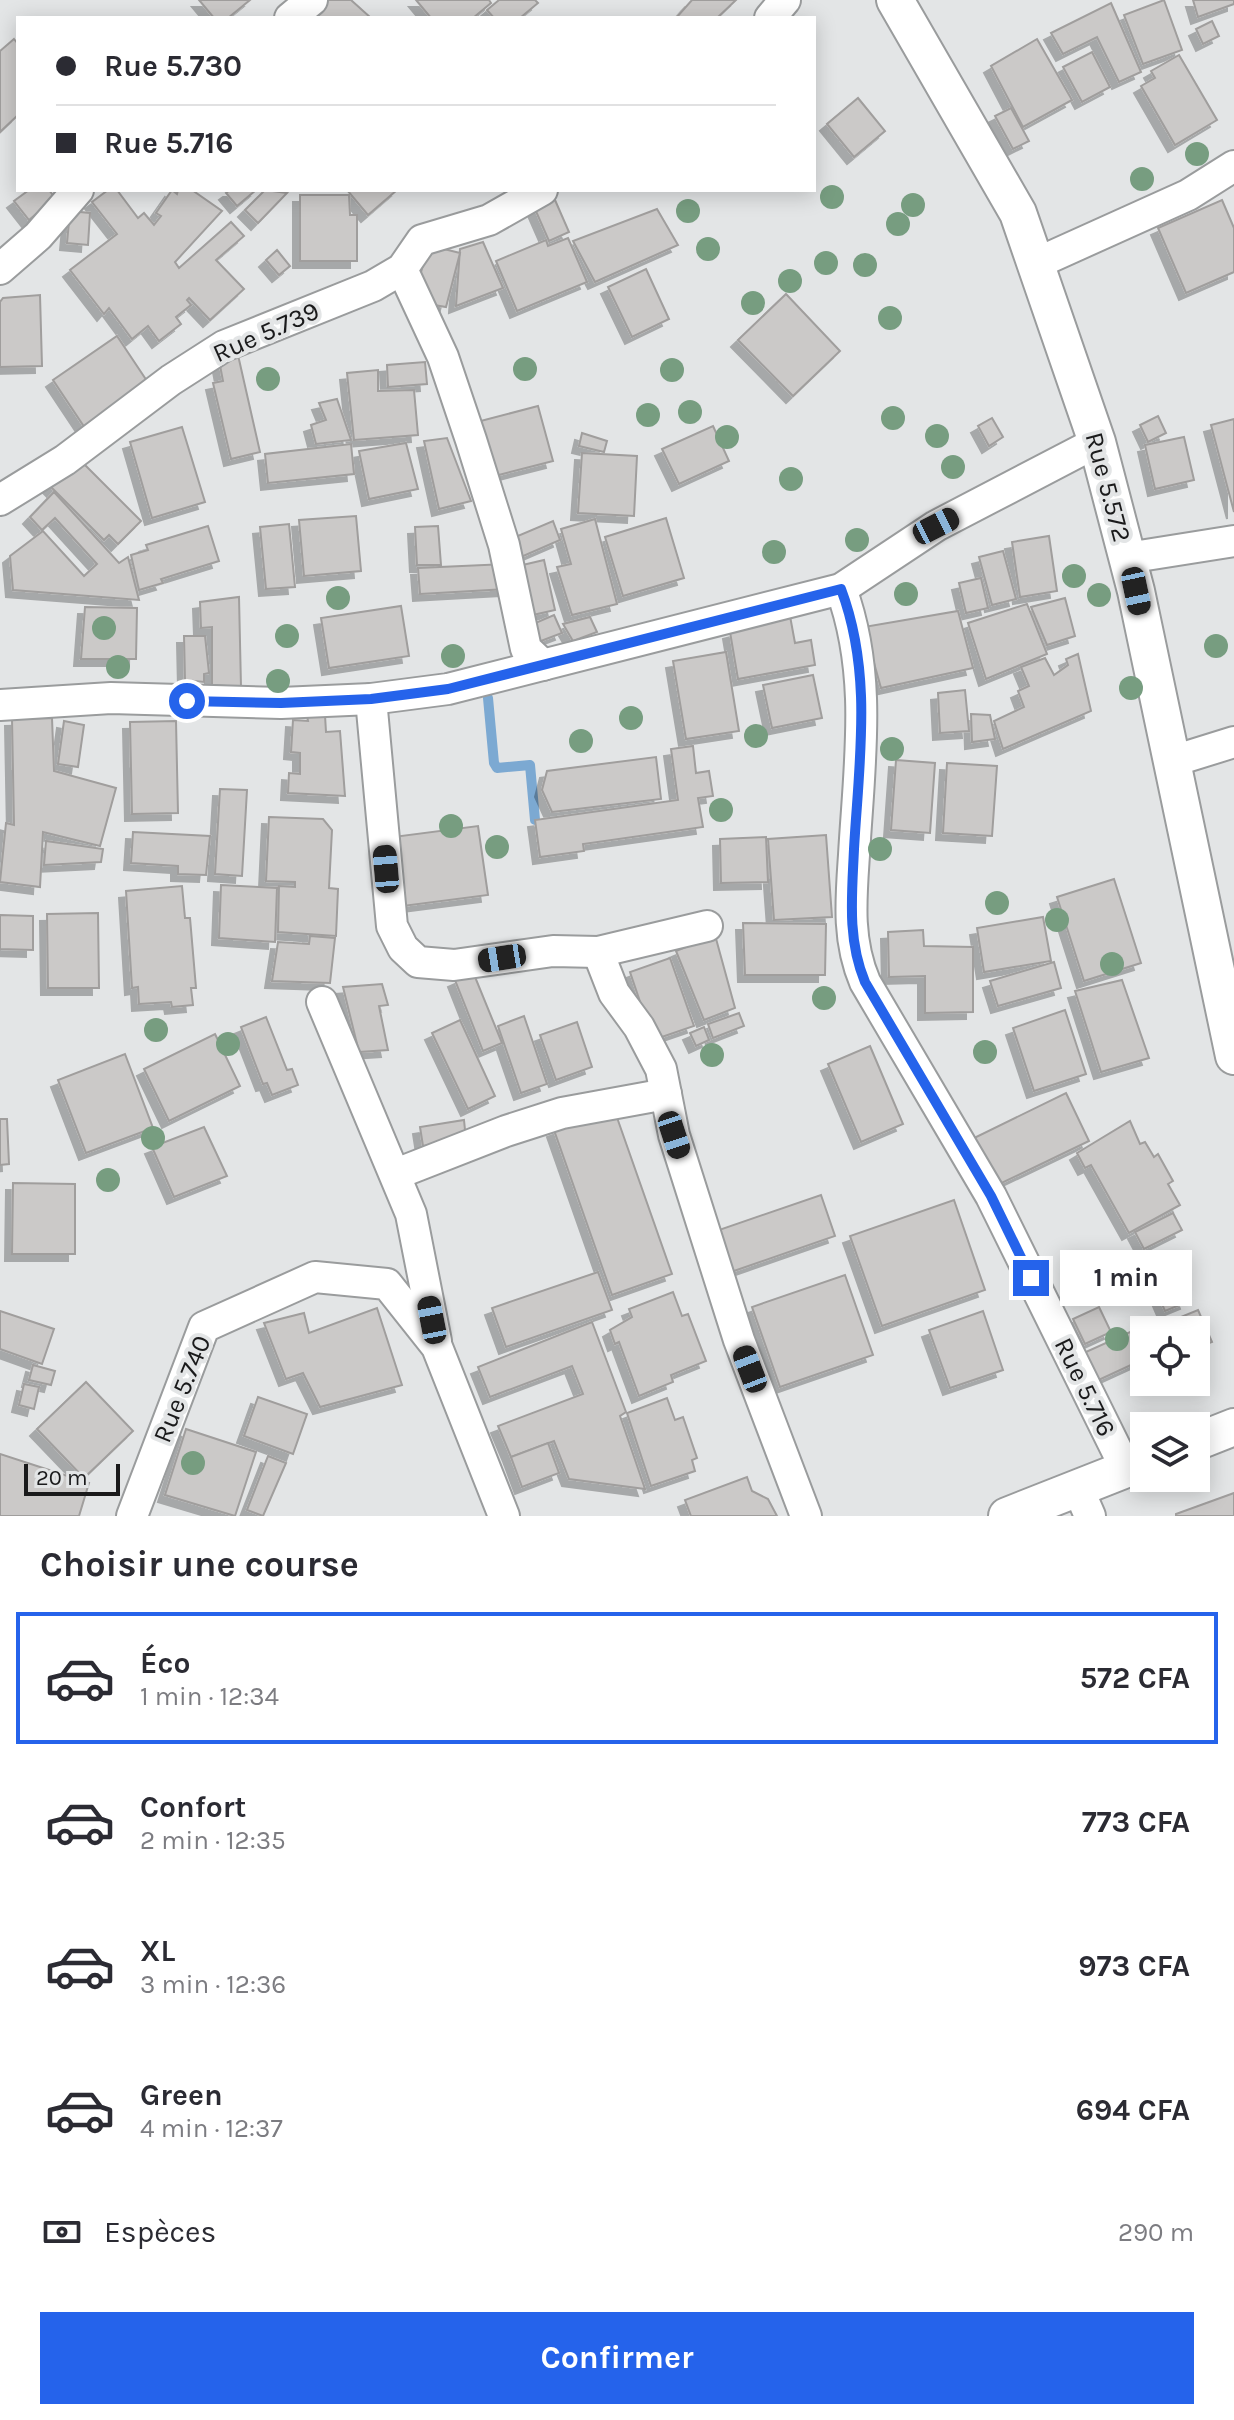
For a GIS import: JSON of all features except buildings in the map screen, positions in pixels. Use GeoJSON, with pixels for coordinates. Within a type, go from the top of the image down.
{"type":"FeatureCollection","features":[{"type":"Feature","properties":{"kind":"street"},"geometry":{"type":"LineString","coordinates":[[292,16],[312,0]]}},
{"type":"Feature","properties":{"kind":"street"},"geometry":{"type":"LineString","coordinates":[[772,16],[785,0]]}},
{"type":"Feature","properties":{"kind":"street","name":"Rue 5.572"},"geometry":{"type":"LineString","coordinates":[[895,0],[1005,186],[1097,442],[1173,761],[1234,1056]]}},
{"type":"Feature","properties":{"kind":"street"},"geometry":{"type":"LineString","coordinates":[[1035,264],[1188,195],[1234,166]]}},
{"type":"Feature","properties":{"kind":"street"},"geometry":{"type":"LineString","coordinates":[[0,269],[38,236],[76,192]]}},
{"type":"Feature","properties":{"kind":"street","name":"Rue 5.739"},"geometry":{"type":"LineString","coordinates":[[0,500],[65,460],[171,380],[224,346],[373,286],[402,269],[422,240],[489,220],[538,192]]}},
{"type":"Feature","properties":{"kind":"street"},"geometry":{"type":"LineString","coordinates":[[402,269],[443,357],[471,440],[504,545],[526,649],[543,665]]}},
{"type":"Feature","properties":{"kind":"street"},"geometry":{"type":"LineString","coordinates":[[0,705],[111,698],[281,703],[371,699],[448,689],[841,589],[936,526],[1097,442]]}},
{"type":"Feature","properties":{"kind":"street"},"geometry":{"type":"LineString","coordinates":[[1127,558],[1234,541]]}},
{"type":"Feature","properties":{"kind":"street","name":"Rue 5.716"},"geometry":{"type":"LineString","coordinates":[[841,589],[858,648],[862,687],[863,734],[851,912],[854,956],[865,982],[991,1196],[1130,1456]]}},
{"type":"Feature","properties":{"kind":"street"},"geometry":{"type":"LineString","coordinates":[[371,699],[392,926],[403,948],[418,962],[454,965],[553,951],[598,952],[707,926]]}},
{"type":"Feature","properties":{"kind":"street"},"geometry":{"type":"LineString","coordinates":[[1173,761],[1234,742]]}},
{"type":"Feature","properties":{"kind":"street"},"geometry":{"type":"LineString","coordinates":[[598,952],[614,993],[639,1027],[661,1069],[674,1135],[739,1340],[806,1516]]}},
{"type":"Feature","properties":{"kind":"street"},"geometry":{"type":"LineString","coordinates":[[322,1002],[411,1214],[437,1347]]}},
{"type":"Feature","properties":{"kind":"street"},"geometry":{"type":"LineString","coordinates":[[396,1174],[506,1131],[562,1113],[666,1094]]}},
{"type":"Feature","properties":{"kind":"street","name":"Rue 5.740"},"geometry":{"type":"LineString","coordinates":[[132,1516],[204,1327],[315,1277],[387,1284],[437,1347],[504,1516]]}},
{"type":"Feature","properties":{"kind":"street"},"geometry":{"type":"LineString","coordinates":[[1210,1436],[1234,1427]]}},
{"type":"Feature","properties":{"kind":"street"},"geometry":{"type":"LineString","coordinates":[[1007,1516],[1084,1501],[1130,1469]]}},
{"type":"Feature","properties":{"kind":"waterway"},"geometry":{"type":"LineString","coordinates":[[488,698],[494,763],[497,768],[530,765],[535,820]]}},
{"type":"Feature","properties":{"kind":"route"},"geometry":{"type":"LineString","coordinates":[[187,701],[281,703],[371,699],[448,689],[841,589],[858,648],[862,687],[863,734],[851,912],[854,956],[865,982],[991,1196],[1031,1278]]}}]}
